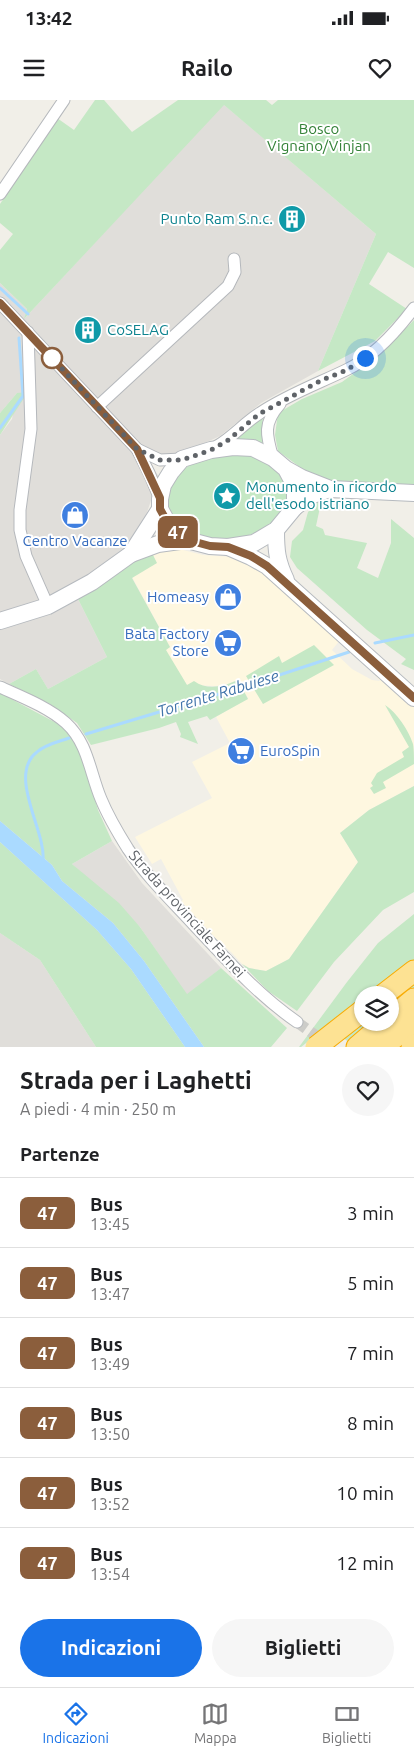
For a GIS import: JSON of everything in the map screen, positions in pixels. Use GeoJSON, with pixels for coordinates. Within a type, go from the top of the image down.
{"type":"FeatureCollection","features":[{"type":"Feature","properties":{"kind":"highway"},"geometry":{"type":"LineString","coordinates":[[395,986],[414,971]]}},
{"type":"Feature","properties":{"kind":"highway"},"geometry":{"type":"LineString","coordinates":[[399,1012],[414,999]]}},
{"type":"Feature","properties":{"kind":"highway"},"geometry":{"type":"LineString","coordinates":[[316,1041],[354,1016]]}},
{"type":"Feature","properties":{"kind":"highway"},"geometry":{"type":"LineString","coordinates":[[383,1047],[414,1021]]}},
{"type":"Feature","properties":{"kind":"highway"},"geometry":{"type":"LineString","coordinates":[[357,1047],[376,1031]]}},
{"type":"Feature","properties":{"kind":"main road"},"geometry":{"type":"LineString","coordinates":[[131,554],[160,504],[163,485],[182,460],[211,450],[233,447],[254,448],[273,458],[286,469],[302,478],[330,489],[414,493]]}},
{"type":"Feature","properties":{"kind":"main road"},"geometry":{"type":"LineString","coordinates":[[286,469],[295,486],[295,507]]}},
{"type":"Feature","properties":{"kind":"main road"},"geometry":{"type":"LineString","coordinates":[[160,504],[170,527],[188,540],[210,546],[228,547],[254,542],[276,530],[295,507],[310,496],[330,489]]}},
{"type":"Feature","properties":{"kind":"main road"},"geometry":{"type":"LineString","coordinates":[[276,530],[276,552],[288,584]]}},
{"type":"Feature","properties":{"kind":"main road"},"geometry":{"type":"LineString","coordinates":[[0,621],[48,606],[92,582],[131,554],[158,544],[188,540]]}},
{"type":"Feature","properties":{"kind":"main road"},"geometry":{"type":"LineString","coordinates":[[228,547],[251,556],[267,566],[414,698]]}},
{"type":"Feature","properties":{"kind":"street"},"geometry":{"type":"LineString","coordinates":[[0,194],[64,100]]}},
{"type":"Feature","properties":{"kind":"street"},"geometry":{"type":"LineString","coordinates":[[97,407],[228,286],[235,272],[234,259]]}},
{"type":"Feature","properties":{"kind":"street"},"geometry":{"type":"LineString","coordinates":[[0,303],[137,449],[160,460],[182,460]]}},
{"type":"Feature","properties":{"kind":"street"},"geometry":{"type":"LineString","coordinates":[[211,450],[227,441],[259,414],[284,399],[347,370],[365,358],[387,340],[414,308]]}},
{"type":"Feature","properties":{"kind":"street"},"geometry":{"type":"LineString","coordinates":[[28,332],[31,423],[30,446],[20,510],[20,530],[26,556],[48,606]]}},
{"type":"Feature","properties":{"kind":"street"},"geometry":{"type":"LineString","coordinates":[[273,458],[267,438],[267,424],[272,413],[284,399]]}},
{"type":"Feature","properties":{"kind":"street"},"geometry":{"type":"LineString","coordinates":[[137,449],[160,504]]}},
{"type":"Feature","properties":{"kind":"street","name":"Strada provinciale Farnei"},"geometry":{"type":"LineString","coordinates":[[0,687],[51,712],[74,731],[86,753],[105,808],[117,831],[140,865],[234,969],[279,1009],[297,1022]]}},
{"type":"Feature","properties":{"kind":"street"},"geometry":{"type":"LineString","coordinates":[[316,1041],[331,1047]]}},
{"type":"Feature","properties":{"kind":"shaded area"},"geometry":{"type":"Polygon","coordinates":[[[223,104],[376,234],[318,371],[261,403],[220,436],[176,456],[166,466],[149,461],[159,477],[141,530],[128,548],[82,580],[49,598],[0,614],[0,435],[12,419],[17,393],[0,413],[0,283],[27,309],[25,318],[223,104]]]}},
{"type":"Feature","properties":{"kind":"shaded area"},"geometry":{"type":"Polygon","coordinates":[[[179,549],[203,555],[234,557],[258,567],[340,640],[332,650],[352,669],[372,680],[380,681],[363,661],[414,704],[414,786],[369,810],[340,833],[358,862],[289,959],[266,971],[249,968],[242,964],[178,904],[183,900],[161,859],[152,864],[135,837],[212,798],[192,762],[230,743],[216,717],[248,698],[237,680],[226,685],[187,685],[165,650],[170,647],[132,577],[156,563],[152,553],[179,549]]]}},
{"type":"Feature","properties":{"kind":"shaded area"},"geometry":{"type":"Polygon","coordinates":[[[78,599],[107,657],[48,689],[36,669],[9,684],[0,679],[0,628],[78,599]]]}},
{"type":"Feature","properties":{"kind":"shaded area"},"geometry":{"type":"Polygon","coordinates":[[[112,841],[142,883],[221,968],[187,995],[140,927],[72,864],[112,841]]]}},
{"type":"Feature","properties":{"kind":"shaded area"},"geometry":{"type":"Polygon","coordinates":[[[0,933],[40,960],[96,1047],[0,1047],[0,933]]]}},
{"type":"Feature","properties":{"kind":"green space","name":"Bosco Vignano/Vinjan"},"geometry":{"type":"Polygon","coordinates":[[[95,100],[104,100],[132,132],[178,100],[266,100],[272,105],[278,100],[414,100],[414,268],[388,252],[369,284],[407,309],[375,341],[318,371],[376,234],[224,105],[24,319],[27,309],[0,283],[0,250],[13,234],[0,223],[0,204],[57,118],[74,130],[95,100]]]}},
{"type":"Feature","properties":{"kind":"green space"},"geometry":{"type":"Polygon","coordinates":[[[414,320],[414,487],[334,482],[308,473],[278,451],[275,435],[278,413],[302,399],[342,382],[382,353],[414,320]]]}},
{"type":"Feature","properties":{"kind":"green space"},"geometry":{"type":"Polygon","coordinates":[[[28,392],[0,435],[0,413],[17,393],[28,392]]]}},
{"type":"Feature","properties":{"kind":"green space"},"geometry":{"type":"Polygon","coordinates":[[[263,416],[262,432],[265,445],[253,440],[236,440],[263,416]]]}},
{"type":"Feature","properties":{"kind":"green space"},"geometry":{"type":"Polygon","coordinates":[[[220,453],[252,455],[274,467],[290,484],[284,515],[263,530],[235,540],[216,540],[195,536],[173,522],[167,511],[166,492],[175,476],[191,464],[220,453]]]}},
{"type":"Feature","properties":{"kind":"green space"},"geometry":{"type":"Polygon","coordinates":[[[322,498],[316,526],[323,529],[325,535],[367,543],[357,568],[378,578],[391,543],[391,519],[414,538],[414,670],[401,664],[406,659],[367,630],[297,568],[290,557],[292,541],[303,530],[308,512],[322,498]]]}},
{"type":"Feature","properties":{"kind":"green space"},"geometry":{"type":"Polygon","coordinates":[[[152,553],[157,563],[132,578],[170,647],[166,650],[187,685],[194,681],[210,687],[238,680],[248,699],[210,720],[207,716],[188,722],[198,744],[180,737],[181,734],[176,722],[91,745],[77,723],[50,704],[9,684],[36,669],[48,689],[107,657],[78,599],[138,558],[152,553]]]}},
{"type":"Feature","properties":{"kind":"green space"},"geometry":{"type":"Polygon","coordinates":[[[314,645],[334,665],[263,704],[246,676],[279,656],[282,663],[314,645]]]}},
{"type":"Feature","properties":{"kind":"green space"},"geometry":{"type":"Polygon","coordinates":[[[0,693],[64,727],[80,747],[98,810],[112,841],[72,864],[119,903],[140,927],[187,994],[221,968],[287,1028],[271,1047],[204,1047],[144,961],[113,923],[62,881],[52,865],[0,821],[0,693]]]}},
{"type":"Feature","properties":{"kind":"green space"},"geometry":{"type":"Polygon","coordinates":[[[385,705],[398,717],[408,733],[413,744],[414,764],[383,782],[386,788],[374,794],[370,788],[373,786],[371,783],[377,773],[404,757],[402,752],[409,747],[385,705]]]}},
{"type":"Feature","properties":{"kind":"green space"},"geometry":{"type":"Polygon","coordinates":[[[414,786],[414,892],[383,910],[334,962],[297,1011],[268,991],[242,964],[249,968],[266,971],[289,959],[358,862],[340,833],[369,810],[414,786]]]}},
{"type":"Feature","properties":{"kind":"green space"},"geometry":{"type":"Polygon","coordinates":[[[0,842],[97,930],[131,969],[185,1047],[96,1047],[40,960],[0,933],[0,842]]]}},
{"type":"Feature","properties":{"kind":"green space"},"geometry":{"type":"Polygon","coordinates":[[[414,914],[414,1047],[355,1047],[328,1026],[299,1047],[378,943],[414,914]]]}},
{"type":"Feature","properties":{"kind":"water"},"geometry":{"type":"Polygon","coordinates":[[[0,821],[52,865],[62,881],[113,923],[144,961],[204,1047],[185,1047],[131,969],[97,930],[0,842],[0,821]]]}},
{"type":"Feature","properties":{"kind":"waterway"},"geometry":{"type":"LineString","coordinates":[[0,288],[28,314]]}},
{"type":"Feature","properties":{"kind":"waterway"},"geometry":{"type":"LineString","coordinates":[[0,428],[23,396],[19,338]]}},
{"type":"Feature","properties":{"kind":"waterway","name":"Torrente Rabuiese"},"geometry":{"type":"LineString","coordinates":[[375,643],[414,635]]}},
{"type":"Feature","properties":{"kind":"waterway","name":"Torrente Rabuiese"},"geometry":{"type":"LineString","coordinates":[[86,734],[249,685],[349,652]]}},
{"type":"Feature","properties":{"kind":"waterway","name":"Torrente Rabuiese"},"geometry":{"type":"LineString","coordinates":[[43,860],[39,834],[27,789],[26,774],[29,762],[37,752],[48,745],[69,738]]}},
{"type":"Feature","properties":{"kind":"tunnel"},"geometry":{"type":"LineString","coordinates":[[297,1022],[315,1035]]}},
{"type":"Feature","properties":{"kind":"bus line","name":"47"},"geometry":{"type":"LineString","coordinates":[[0,303],[137,449],[160,498],[160,509],[170,527],[188,540],[210,546],[228,547],[251,556],[267,566],[414,698]]}},
{"type":"Feature","properties":{"kind":"place","name":"Punto Ram S.n.c."},"geometry":{"type":"Point","coordinates":[292,219]}},
{"type":"Feature","properties":{"kind":"place","name":"CoSELAG"},"geometry":{"type":"Point","coordinates":[88,330]}},
{"type":"Feature","properties":{"kind":"place","name":"Monumento in ricordo dell'esodo istriano"},"geometry":{"type":"Point","coordinates":[227,496]}},
{"type":"Feature","properties":{"kind":"place","name":"Centro Vacanze"},"geometry":{"type":"Point","coordinates":[75,515]}},
{"type":"Feature","properties":{"kind":"place","name":"Homeasy"},"geometry":{"type":"Point","coordinates":[228,597]}},
{"type":"Feature","properties":{"kind":"place","name":"Bata Factory Store"},"geometry":{"type":"Point","coordinates":[228,643]}},
{"type":"Feature","properties":{"kind":"place","name":"EuroSpin"},"geometry":{"type":"Point","coordinates":[241,751]}},
{"type":"Feature","properties":{"kind":"route"},"geometry":{"type":"LineString","coordinates":[[52,358],[137,449],[160,460],[182,460],[211,450],[227,441],[259,414],[284,399],[347,370],[365,358]]}}]}
